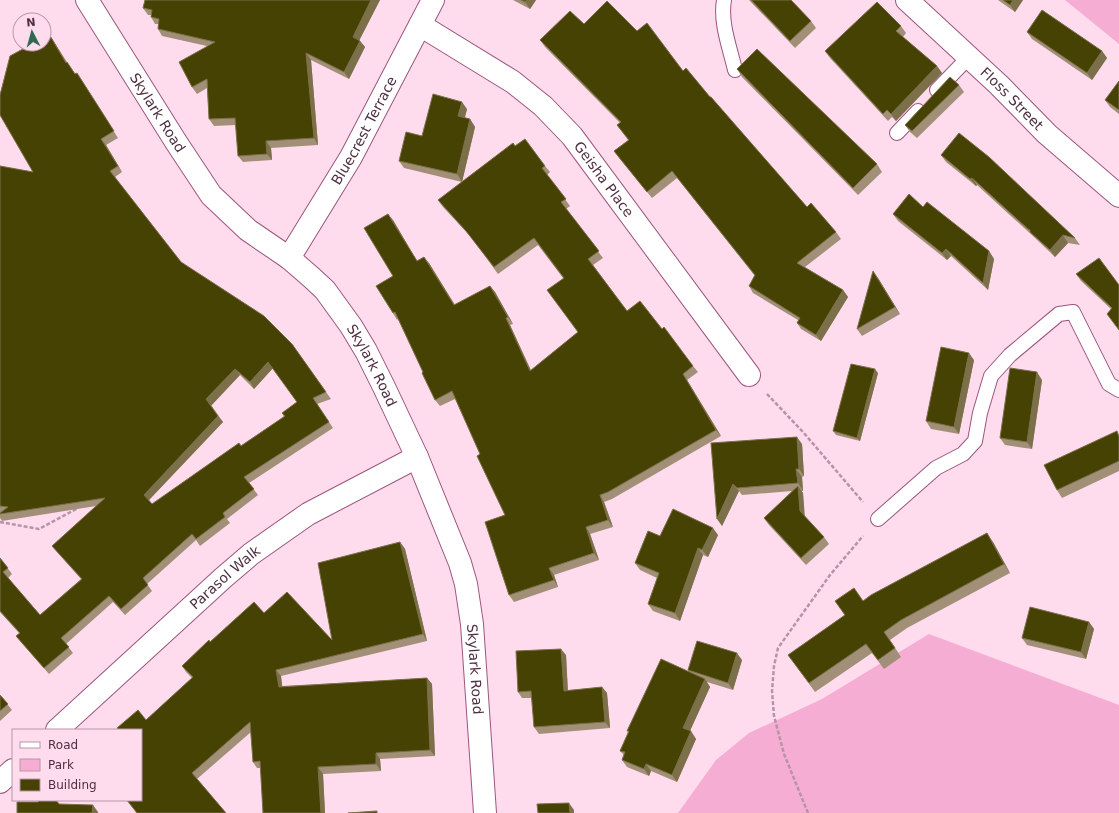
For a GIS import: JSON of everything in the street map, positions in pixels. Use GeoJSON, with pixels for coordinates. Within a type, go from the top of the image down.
{"type":"FeatureCollection","features":[{"type":"Feature","properties":{"kind":"street","name":"Skylark Road"},"geometry":{"type":"LineString","coordinates":[[87,0],[176,142],[211,194],[248,230],[288,258],[325,290],[351,326],[381,381],[417,457],[460,563],[466,584],[472,624],[485,813]]}},
{"type":"Feature","properties":{"kind":"street","name":"Bluecrest Terrace"},"geometry":{"type":"LineString","coordinates":[[288,258],[351,157],[433,0]]}},
{"type":"Feature","properties":{"kind":"street","name":"Floss Street"},"geometry":{"type":"LineString","coordinates":[[906,0],[999,85],[1047,134],[1119,196]]}},
{"type":"Feature","properties":{"kind":"street","name":"Geisha Place"},"geometry":{"type":"LineString","coordinates":[[420,24],[513,82],[543,106],[572,136],[749,375]]}},
{"type":"Feature","properties":{"kind":"street","name":"Parasol Walk"},"geometry":{"type":"LineString","coordinates":[[58,729],[251,554],[308,514],[417,457]]}},
{"type":"Feature","properties":{"kind":"street"},"geometry":{"type":"LineString","coordinates":[[0,782],[12,771]]}},
{"type":"Feature","properties":{"kind":"lane"},"geometry":{"type":"LineString","coordinates":[[724,0],[724,22],[735,70]]}},
{"type":"Feature","properties":{"kind":"lane"},"geometry":{"type":"LineString","coordinates":[[897,133],[968,58]]}},
{"type":"Feature","properties":{"kind":"lane"},"geometry":{"type":"LineString","coordinates":[[878,519],[936,468],[963,454],[975,441],[980,413],[991,376],[1010,355],[1059,314],[1073,312],[1109,384],[1119,390]]}},
{"type":"Feature","properties":{"kind":"path"},"geometry":{"type":"LineString","coordinates":[[749,375],[803,432],[878,519],[830,575],[778,648],[774,666],[772,691],[774,716],[784,754],[808,813]]}},
{"type":"Feature","properties":{"kind":"path"},"geometry":{"type":"LineString","coordinates":[[0,522],[39,529],[80,507]]}},
{"type":"Feature","properties":{"kind":"green space"},"geometry":{"type":"Polygon","coordinates":[[[1065,0],[1119,0],[1119,44],[1065,0]]]}},
{"type":"Feature","properties":{"kind":"green space"},"geometry":{"type":"Polygon","coordinates":[[[929,634],[1119,705],[1119,813],[678,813],[716,760],[749,733],[822,699],[929,634]]]}},
{"type":"Feature","properties":{"kind":"building"},"geometry":{"type":"Polygon","coordinates":[[[145,0],[371,0],[353,37],[360,41],[344,72],[306,53],[314,138],[266,141],[267,154],[238,156],[235,118],[209,119],[207,79],[192,87],[179,62],[215,42],[158,29],[159,19],[151,17],[152,10],[143,8],[145,0]]]}},
{"type":"Feature","properties":{"kind":"building"},"geometry":{"type":"Polygon","coordinates":[[[751,0],[791,0],[811,21],[790,41],[751,0]]]}},
{"type":"Feature","properties":{"kind":"building"},"geometry":{"type":"Polygon","coordinates":[[[1003,0],[1013,0],[1010,5],[1003,0]]]}},
{"type":"Feature","properties":{"kind":"building"},"geometry":{"type":"Polygon","coordinates":[[[607,1],[637,31],[647,23],[683,71],[686,68],[807,207],[811,203],[836,232],[797,263],[843,290],[816,335],[797,323],[800,318],[749,286],[755,275],[672,171],[647,192],[614,151],[629,140],[617,125],[621,122],[540,40],[570,11],[584,24],[607,1]]]}},
{"type":"Feature","properties":{"kind":"building"},"geometry":{"type":"Polygon","coordinates":[[[877,2],[901,26],[896,31],[937,66],[891,114],[887,110],[883,114],[825,51],[877,2]]]}},
{"type":"Feature","properties":{"kind":"building"},"geometry":{"type":"Polygon","coordinates":[[[1042,10],[1102,51],[1087,73],[1027,32],[1042,10]]]}},
{"type":"Feature","properties":{"kind":"building"},"geometry":{"type":"Polygon","coordinates":[[[52,39],[66,63],[67,62],[75,74],[77,73],[114,131],[101,139],[118,166],[110,171],[181,262],[264,316],[292,344],[326,392],[313,398],[329,422],[244,477],[254,489],[223,513],[225,517],[196,539],[192,534],[143,578],[148,585],[121,609],[109,596],[61,638],[69,647],[44,668],[16,636],[20,633],[0,611],[0,558],[8,568],[3,572],[40,615],[82,579],[52,546],[105,498],[0,514],[8,507],[0,506],[0,166],[33,172],[0,115],[0,95],[10,56],[17,52],[52,52],[52,39]],[[268,362],[250,382],[235,369],[206,399],[218,416],[144,495],[152,504],[239,443],[241,446],[285,416],[282,413],[297,402],[268,362]]]}},
{"type":"Feature","properties":{"kind":"building"},"geometry":{"type":"Polygon","coordinates":[[[757,49],[877,164],[853,188],[737,69],[757,49]]]}},
{"type":"Feature","properties":{"kind":"building"},"geometry":{"type":"Polygon","coordinates":[[[950,77],[959,85],[912,131],[905,125],[950,77]]]}},
{"type":"Feature","properties":{"kind":"building"},"geometry":{"type":"Polygon","coordinates":[[[1119,81],[1119,110],[1105,100],[1119,81]]]}},
{"type":"Feature","properties":{"kind":"building"},"geometry":{"type":"Polygon","coordinates":[[[433,94],[462,102],[458,116],[470,119],[457,174],[399,161],[406,132],[422,136],[433,94]]]}},
{"type":"Feature","properties":{"kind":"building"},"geometry":{"type":"Polygon","coordinates":[[[959,133],[989,157],[1075,238],[1063,235],[1050,250],[972,178],[970,179],[941,155],[959,133]]]}},
{"type":"Feature","properties":{"kind":"building"},"geometry":{"type":"Polygon","coordinates":[[[525,139],[545,166],[542,168],[566,199],[561,202],[599,251],[588,259],[627,311],[640,301],[662,329],[664,327],[693,366],[683,374],[716,430],[608,492],[600,495],[608,520],[586,527],[594,553],[549,568],[554,580],[509,595],[485,522],[505,515],[477,456],[480,454],[452,391],[435,400],[395,312],[393,313],[376,286],[393,276],[364,228],[388,214],[417,261],[424,257],[454,305],[490,286],[508,317],[506,318],[530,371],[578,332],[547,290],[564,278],[534,238],[494,267],[466,231],[438,200],[513,143],[515,146],[525,139]]]}},
{"type":"Feature","properties":{"kind":"building"},"geometry":{"type":"Polygon","coordinates":[[[909,194],[923,207],[927,202],[989,251],[983,283],[946,249],[942,253],[893,214],[909,194]]]}},
{"type":"Feature","properties":{"kind":"building"},"geometry":{"type":"Polygon","coordinates":[[[1099,258],[1119,285],[1119,330],[1107,314],[1112,308],[1076,274],[1099,258]]]}},
{"type":"Feature","properties":{"kind":"building"},"geometry":{"type":"Polygon","coordinates":[[[873,271],[895,307],[857,329],[873,271]]]}},
{"type":"Feature","properties":{"kind":"building"},"geometry":{"type":"Polygon","coordinates":[[[941,347],[969,353],[954,427],[926,421],[941,347]]]}},
{"type":"Feature","properties":{"kind":"building"},"geometry":{"type":"Polygon","coordinates":[[[851,364],[875,369],[857,438],[833,431],[851,364]]]}},
{"type":"Feature","properties":{"kind":"building"},"geometry":{"type":"Polygon","coordinates":[[[1010,368],[1037,372],[1027,442],[1000,438],[1010,368]]]}},
{"type":"Feature","properties":{"kind":"building"},"geometry":{"type":"Polygon","coordinates":[[[1117,431],[1119,437],[1119,461],[1057,490],[1044,465],[1117,431]]]}},
{"type":"Feature","properties":{"kind":"building"},"geometry":{"type":"Polygon","coordinates":[[[797,437],[799,469],[796,469],[798,483],[737,488],[733,484],[717,519],[711,443],[797,437]]]}},
{"type":"Feature","properties":{"kind":"building"},"geometry":{"type":"Polygon","coordinates":[[[798,486],[800,511],[824,537],[801,558],[764,518],[798,486]]]}},
{"type":"Feature","properties":{"kind":"building"},"geometry":{"type":"Polygon","coordinates":[[[673,509],[713,528],[702,550],[698,548],[675,613],[648,604],[659,573],[635,563],[648,531],[660,536],[673,509]]]}},
{"type":"Feature","properties":{"kind":"building"},"geometry":{"type":"Polygon","coordinates":[[[987,533],[1004,564],[901,620],[884,632],[895,648],[878,660],[866,644],[809,683],[788,655],[845,615],[835,601],[854,588],[863,601],[871,595],[987,533]]]}},
{"type":"Feature","properties":{"kind":"building"},"geometry":{"type":"Polygon","coordinates":[[[400,542],[423,634],[276,670],[279,687],[427,678],[430,750],[376,753],[376,764],[318,767],[321,813],[263,813],[260,761],[253,762],[250,722],[192,773],[226,813],[137,813],[128,801],[142,801],[142,729],[117,728],[138,710],[146,720],[193,677],[182,666],[209,640],[210,642],[254,602],[264,613],[287,592],[332,640],[318,563],[400,542]]]}},
{"type":"Feature","properties":{"kind":"building"},"geometry":{"type":"Polygon","coordinates":[[[1030,607],[1089,622],[1081,652],[1022,638],[1030,607]]]}},
{"type":"Feature","properties":{"kind":"building"},"geometry":{"type":"Polygon","coordinates":[[[697,641],[737,653],[728,683],[688,670],[697,641]]]}},
{"type":"Feature","properties":{"kind":"building"},"geometry":{"type":"Polygon","coordinates":[[[561,649],[564,691],[602,687],[605,722],[534,727],[531,691],[518,692],[516,651],[561,649]]]}},
{"type":"Feature","properties":{"kind":"building"},"geometry":{"type":"Polygon","coordinates":[[[661,659],[705,679],[683,728],[691,731],[672,775],[646,764],[644,769],[622,760],[625,752],[620,751],[629,731],[627,731],[661,659]]]}},
{"type":"Feature","properties":{"kind":"building"},"geometry":{"type":"Polygon","coordinates":[[[0,695],[8,704],[0,711],[0,695]]]}},
{"type":"Feature","properties":{"kind":"building"},"geometry":{"type":"Polygon","coordinates":[[[57,801],[59,804],[93,805],[92,813],[17,813],[17,802],[57,801]]]}},
{"type":"Feature","properties":{"kind":"building"},"geometry":{"type":"Polygon","coordinates":[[[569,803],[570,813],[538,813],[537,804],[569,803]]]}},
{"type":"Feature","properties":{"kind":"building"},"geometry":{"type":"Polygon","coordinates":[[[377,811],[377,813],[348,813],[377,811]]]}}]}
